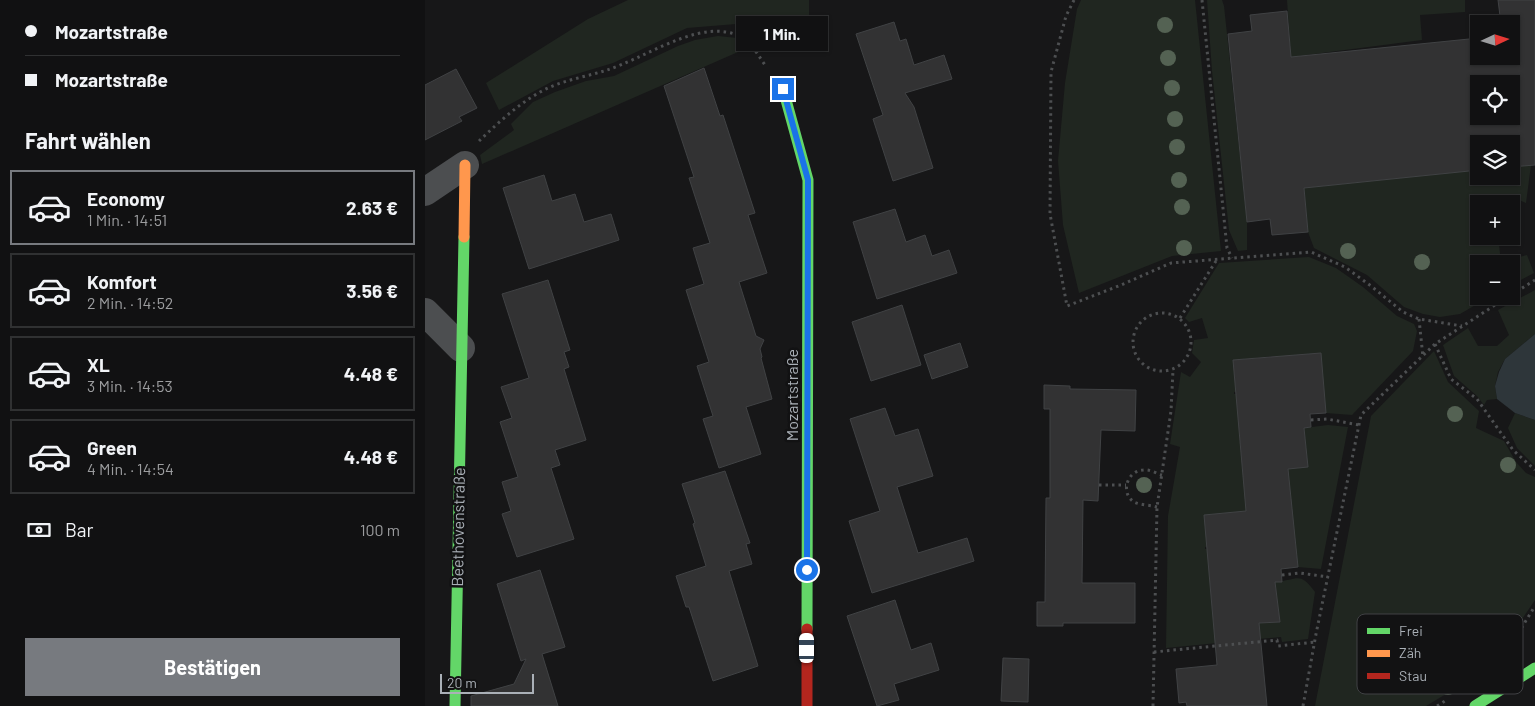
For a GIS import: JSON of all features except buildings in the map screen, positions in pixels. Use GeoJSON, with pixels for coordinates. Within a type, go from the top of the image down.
{"type":"FeatureCollection","features":[{"type":"Feature","properties":{"kind":"street","name":"Mozartstraße"},"geometry":{"type":"LineString","coordinates":[[783,89],[808,180],[807,706]]}},
{"type":"Feature","properties":{"kind":"street"},"geometry":{"type":"LineString","coordinates":[[425,192],[465,165]]}},
{"type":"Feature","properties":{"kind":"street","name":"Beethovenstraße"},"geometry":{"type":"LineString","coordinates":[[455,706],[465,165]]}},
{"type":"Feature","properties":{"kind":"street"},"geometry":{"type":"LineString","coordinates":[[425,312],[461,348]]}},
{"type":"Feature","properties":{"kind":"street"},"geometry":{"type":"LineString","coordinates":[[1523,676],[1535,668]]}},
{"type":"Feature","properties":{"kind":"street"},"geometry":{"type":"LineString","coordinates":[[1475,706],[1494,694]]}},
{"type":"Feature","properties":{"kind":"path"},"geometry":{"type":"LineString","coordinates":[[1074,0],[1066,16],[1051,72],[1050,214],[1067,306],[1171,263],[1311,252],[1345,268],[1403,312],[1419,319],[1462,326]]}},
{"type":"Feature","properties":{"kind":"path"},"geometry":{"type":"LineString","coordinates":[[1203,0],[1227,248],[1232,258]]}},
{"type":"Feature","properties":{"kind":"path"},"geometry":{"type":"LineString","coordinates":[[465,165],[475,145],[505,116],[542,91],[608,70],[668,44],[706,32],[727,32],[747,39],[783,89]]}},
{"type":"Feature","properties":{"kind":"path"},"geometry":{"type":"LineString","coordinates":[[1180,318],[1217,260]]}},
{"type":"Feature","properties":{"kind":"path"},"geometry":{"type":"LineString","coordinates":[[1520,289],[1535,280]]}},
{"type":"Feature","properties":{"kind":"path"},"geometry":{"type":"LineString","coordinates":[[1303,706],[1361,415],[1435,344],[1495,305]]}},
{"type":"Feature","properties":{"kind":"path"},"geometry":{"type":"LineString","coordinates":[[1159,313],[1171,314],[1180,318],[1191,335],[1192,346],[1189,355],[1183,364],[1173,370],[1163,372],[1153,370],[1141,364],[1135,355],[1134,332],[1140,323],[1149,316],[1159,313]]}},
{"type":"Feature","properties":{"kind":"path"},"geometry":{"type":"LineString","coordinates":[[1419,319],[1423,357]]}},
{"type":"Feature","properties":{"kind":"path"},"geometry":{"type":"LineString","coordinates":[[1435,344],[1451,379],[1477,398],[1513,450],[1535,470]]}},
{"type":"Feature","properties":{"kind":"path"},"geometry":{"type":"LineString","coordinates":[[1153,706],[1157,506],[1171,411],[1173,370]]}},
{"type":"Feature","properties":{"kind":"path"},"geometry":{"type":"LineString","coordinates":[[1311,420],[1327,419],[1359,425]]}},
{"type":"Feature","properties":{"kind":"path"},"geometry":{"type":"LineString","coordinates":[[1157,506],[1136,503],[1128,495],[1126,485],[1131,475],[1141,470],[1162,475]]}},
{"type":"Feature","properties":{"kind":"path"},"geometry":{"type":"LineString","coordinates":[[1099,485],[1126,485]]}},
{"type":"Feature","properties":{"kind":"path"},"geometry":{"type":"LineString","coordinates":[[1282,575],[1300,573],[1328,577]]}},
{"type":"Feature","properties":{"kind":"path"},"geometry":{"type":"LineString","coordinates":[[1154,652],[1277,640],[1278,646],[1315,642]]}},
{"type":"Feature","properties":{"kind":"shaded area"},"geometry":{"type":"Polygon","coordinates":[[[628,0],[809,0],[809,18],[687,28],[613,63],[553,81],[499,110],[486,83],[588,19],[628,0]]]}},
{"type":"Feature","properties":{"kind":"shaded area"},"geometry":{"type":"Polygon","coordinates":[[[1081,0],[1195,0],[1221,251],[1172,256],[1079,293],[1063,225],[1058,161],[1065,83],[1077,9],[1081,0]]]}},
{"type":"Feature","properties":{"kind":"shaded area"},"geometry":{"type":"Polygon","coordinates":[[[1207,0],[1222,0],[1224,6],[1247,222],[1247,250],[1238,251],[1229,230],[1212,71],[1207,0]]]}},
{"type":"Feature","properties":{"kind":"shaded area"},"geometry":{"type":"Polygon","coordinates":[[[1287,0],[1465,0],[1465,12],[1420,15],[1422,40],[1291,57],[1287,0]]]}},
{"type":"Feature","properties":{"kind":"shaded area"},"geometry":{"type":"Polygon","coordinates":[[[718,36],[737,38],[738,52],[482,164],[480,155],[514,130],[511,124],[533,102],[586,81],[614,76],[678,46],[695,40],[718,36]]]}},
{"type":"Feature","properties":{"kind":"shaded area"},"geometry":{"type":"Polygon","coordinates":[[[1531,165],[1526,203],[1520,200],[1520,195],[1470,195],[1470,245],[1499,245],[1500,255],[1470,255],[1470,305],[1476,305],[1460,314],[1440,317],[1423,314],[1404,307],[1367,275],[1314,248],[1308,232],[1304,188],[1470,171],[1470,185],[1520,185],[1520,166],[1531,165]]]}},
{"type":"Feature","properties":{"kind":"shaded area"},"geometry":{"type":"Polygon","coordinates":[[[1527,255],[1534,273],[1520,280],[1520,257],[1527,255]]]}},
{"type":"Feature","properties":{"kind":"shaded area"},"geometry":{"type":"Polygon","coordinates":[[[1309,257],[1336,268],[1363,287],[1397,316],[1414,324],[1417,331],[1413,351],[1352,415],[1326,413],[1320,353],[1296,355],[1276,362],[1275,356],[1234,360],[1243,391],[1234,392],[1234,394],[1243,393],[1239,432],[1243,473],[1287,462],[1289,469],[1308,467],[1304,428],[1328,425],[1348,427],[1321,569],[1298,567],[1291,507],[1205,515],[1214,546],[1205,547],[1205,549],[1215,548],[1210,586],[1214,628],[1247,618],[1260,623],[1280,622],[1275,582],[1298,578],[1310,585],[1315,592],[1308,639],[1282,642],[1281,637],[1166,648],[1168,516],[1180,447],[1170,444],[1181,372],[1190,377],[1201,362],[1192,353],[1194,340],[1208,338],[1202,318],[1189,322],[1185,318],[1219,263],[1309,257]]]}},
{"type":"Feature","properties":{"kind":"shaded area"},"geometry":{"type":"Polygon","coordinates":[[[1535,290],[1535,334],[1505,359],[1498,372],[1495,386],[1497,399],[1487,400],[1484,405],[1477,396],[1454,376],[1443,345],[1468,328],[1478,346],[1497,346],[1509,335],[1498,310],[1507,305],[1520,305],[1520,298],[1535,290]]]}},
{"type":"Feature","properties":{"kind":"shaded area"},"geometry":{"type":"Polygon","coordinates":[[[1535,334],[1535,420],[1515,413],[1497,399],[1495,386],[1505,359],[1535,334]]]}},
{"type":"Feature","properties":{"kind":"shaded area"},"geometry":{"type":"Polygon","coordinates":[[[1434,351],[1448,382],[1479,411],[1476,428],[1504,441],[1516,462],[1526,473],[1535,477],[1535,600],[1523,618],[1523,614],[1357,614],[1357,694],[1446,694],[1426,706],[1315,706],[1371,416],[1434,351]]]}},
{"type":"Feature","properties":{"kind":"shaded area"},"geometry":{"type":"Polygon","coordinates":[[[1515,413],[1535,420],[1535,466],[1517,448],[1508,428],[1515,413]]]}},
{"type":"Feature","properties":{"kind":"traffic: fast"},"geometry":{"type":"LineString","coordinates":[[783,89],[808,180],[807,629]]}},
{"type":"Feature","properties":{"kind":"traffic: fast"},"geometry":{"type":"LineString","coordinates":[[455,706],[464,237]]}},
{"type":"Feature","properties":{"kind":"traffic: fast"},"geometry":{"type":"LineString","coordinates":[[1523,676],[1535,668]]}},
{"type":"Feature","properties":{"kind":"traffic: fast"},"geometry":{"type":"LineString","coordinates":[[1475,706],[1494,694]]}},
{"type":"Feature","properties":{"kind":"traffic: slow"},"geometry":{"type":"LineString","coordinates":[[464,237],[465,165]]}},
{"type":"Feature","properties":{"kind":"traffic: jam"},"geometry":{"type":"LineString","coordinates":[[807,629],[807,706]]}},
{"type":"Feature","properties":{"kind":"route"},"geometry":{"type":"LineString","coordinates":[[783,89],[808,180],[807,570]]}}]}
